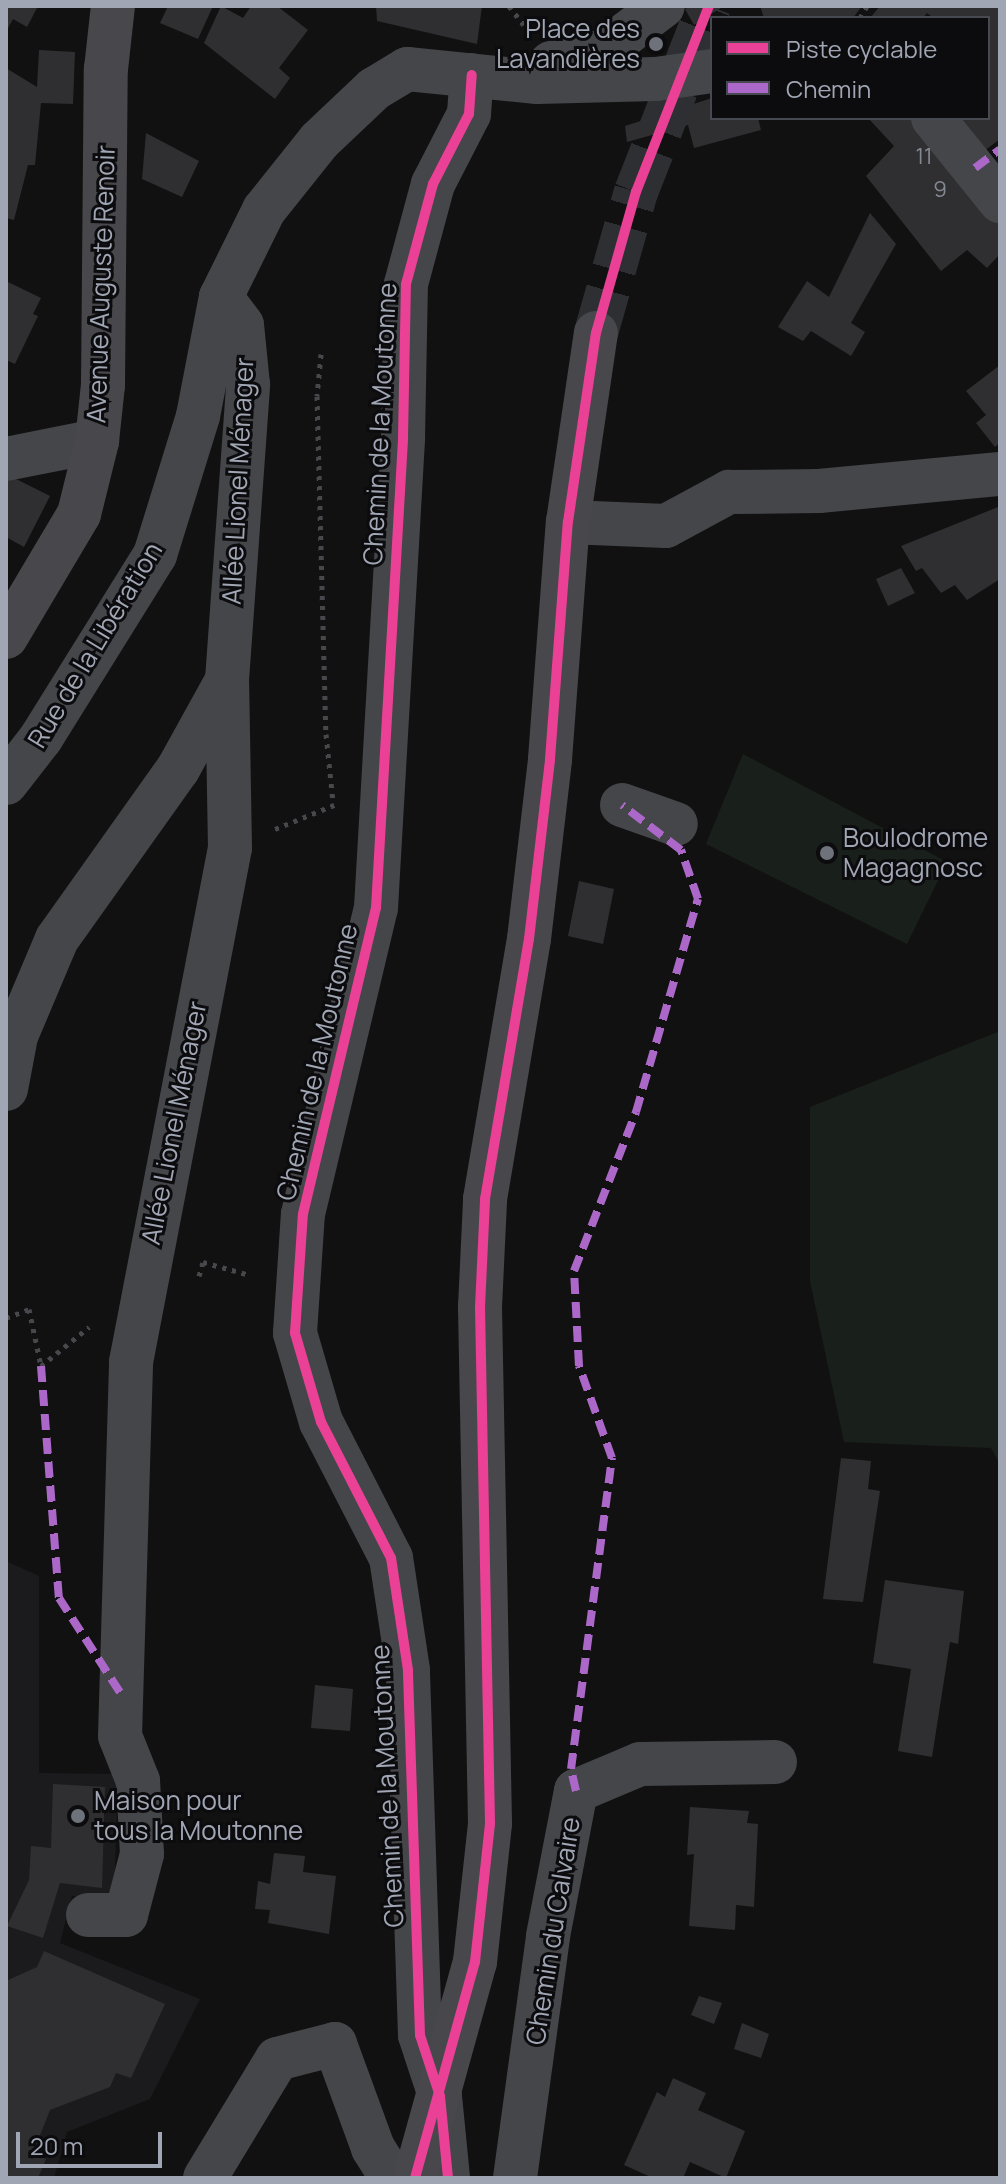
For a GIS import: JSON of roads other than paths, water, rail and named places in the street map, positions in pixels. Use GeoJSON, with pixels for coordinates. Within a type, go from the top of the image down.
{"type":"FeatureCollection","features":[{"type":"Feature","properties":{"kind":"main road","name":"Avenue Auguste Renoir"},"geometry":{"type":"LineString","coordinates":[[6,637],[79,514],[97,441],[103,385],[106,69],[113,6]]}},
{"type":"Feature","properties":{"kind":"main road"},"geometry":{"type":"LineString","coordinates":[[415,2178],[475,1962],[490,1823],[480,1307],[485,1199],[529,939],[550,759],[568,522],[596,333]]}},
{"type":"Feature","properties":{"kind":"street"},"geometry":{"type":"LineString","coordinates":[[537,82],[554,60],[602,52],[663,6]]}},
{"type":"Feature","properties":{"kind":"street","name":"Rue de la Libération"},"geometry":{"type":"LineString","coordinates":[[6,783],[41,738],[155,555],[198,416],[221,297],[264,210],[319,141],[374,89],[407,69],[537,82],[656,79],[710,71]]}},
{"type":"Feature","properties":{"kind":"street","name":"Chemin de la Moutonne"},"geometry":{"type":"LineString","coordinates":[[448,2178],[440,2096],[420,2035],[408,1670],[391,1558],[321,1422],[295,1333],[303,1214],[376,908],[384,804],[406,284],[433,184],[469,114],[472,75]]}},
{"type":"Feature","properties":{"kind":"street"},"geometry":{"type":"LineString","coordinates":[[935,120],[992,173]]}},
{"type":"Feature","properties":{"kind":"street","name":"Allée Lionel Ménager"},"geometry":{"type":"LineString","coordinates":[[88,1915],[126,1915],[142,1854],[138,1781],[120,1736],[131,1362],[230,848],[227,680],[248,385],[242,325],[221,297]]}},
{"type":"Feature","properties":{"kind":"street"},"geometry":{"type":"LineString","coordinates":[[6,459],[97,441]]}},
{"type":"Feature","properties":{"kind":"street"},"geometry":{"type":"LineString","coordinates":[[568,522],[666,526],[729,492],[819,491],[1000,474]]}},
{"type":"Feature","properties":{"kind":"street"},"geometry":{"type":"LineString","coordinates":[[6,1089],[16,1036],[57,939],[178,769],[227,680]]}},
{"type":"Feature","properties":{"kind":"street"},"geometry":{"type":"LineString","coordinates":[[622,805],[676,824]]}},
{"type":"Feature","properties":{"kind":"street","name":"Chemin du Calvaire"},"geometry":{"type":"LineString","coordinates":[[515,2178],[548,1936],[576,1791],[640,1764],[775,1762]]}},
{"type":"Feature","properties":{"kind":"street"},"geometry":{"type":"LineString","coordinates":[[205,2178],[277,2059],[335,2044],[373,2148],[392,2178]]}},
{"type":"Feature","properties":{"kind":"tunnel"},"geometry":{"type":"LineString","coordinates":[[596,333],[636,192],[709,6]]}},
{"type":"Feature","properties":{"kind":"place","name":"Place des Lavandières"},"geometry":{"type":"Point","coordinates":[656,44]}},
{"type":"Feature","properties":{"kind":"place","name":"Boulodrome Magagnosc"},"geometry":{"type":"Point","coordinates":[827,853]}},
{"type":"Feature","properties":{"kind":"place","name":"Maison pour tous la Moutonne"},"geometry":{"type":"Point","coordinates":[78,1816]}}]}
